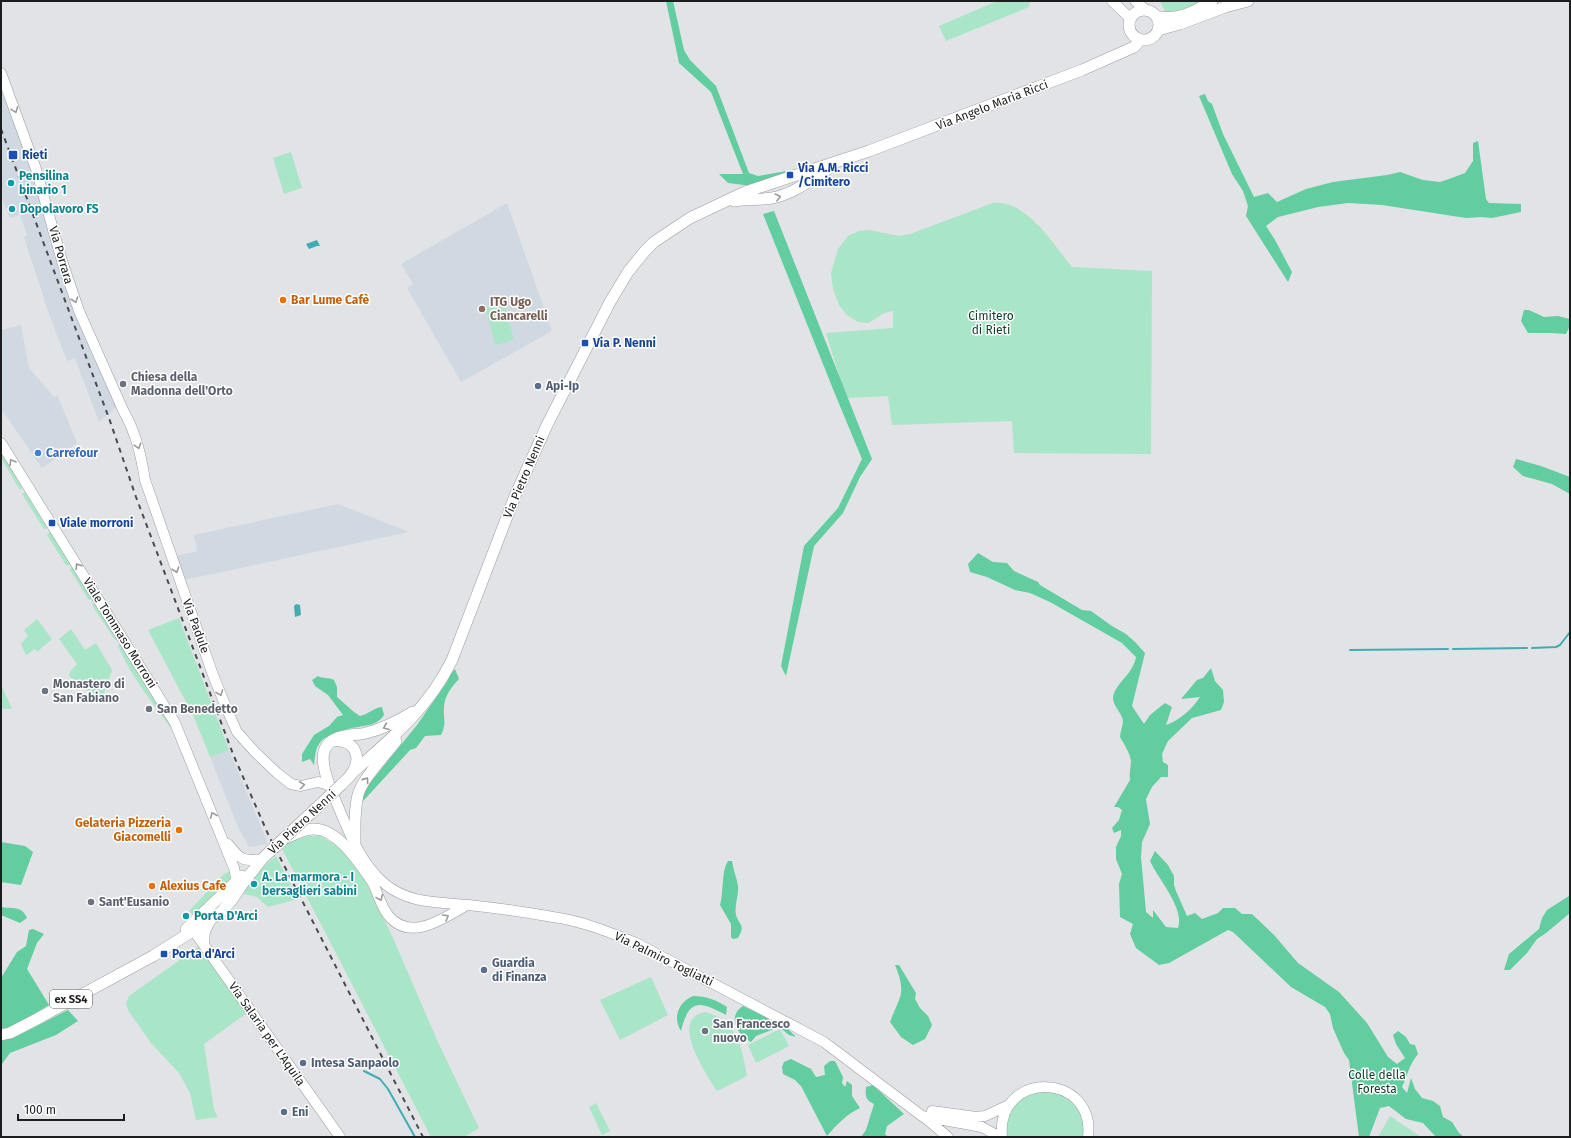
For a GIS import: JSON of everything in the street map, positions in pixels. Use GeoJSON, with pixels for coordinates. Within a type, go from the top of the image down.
{"type":"FeatureCollection","features":[{"type":"Feature","properties":{"kind":"main road"},"geometry":{"type":"LineString","coordinates":[[1156,16],[1159,25],[1158,30],[1156,34],[1149,39],[1140,39],[1132,33],[1130,24],[1131,19],[1137,12],[1146,10],[1150,11],[1156,16],[1167,18],[1179,17],[1212,1]]}},
{"type":"Feature","properties":{"kind":"main road"},"geometry":{"type":"LineString","coordinates":[[1158,30],[1180,24],[1225,7],[1248,1]]}},
{"type":"Feature","properties":{"kind":"main road","name":"Via Angelo Maria Ricci"},"geometry":{"type":"LineString","coordinates":[[723,203],[745,192],[840,162],[1082,70],[1134,46],[1140,39]]}},
{"type":"Feature","properties":{"kind":"main road","name":"Via Angelo Maria Ricci"},"geometry":{"type":"LineString","coordinates":[[723,203],[784,195],[800,187],[840,162]]}},
{"type":"Feature","properties":{"kind":"main road","name":"Via Pietro Nenni"},"geometry":{"type":"LineString","coordinates":[[262,859],[404,727],[420,709],[443,677],[452,660],[518,489],[547,425],[597,325],[617,290],[628,272],[644,251],[654,242],[690,218],[723,203]]}},
{"type":"Feature","properties":{"kind":"main road"},"geometry":{"type":"LineString","coordinates":[[329,785],[322,759],[325,748],[332,741],[345,735],[364,734],[379,729],[420,709]]}},
{"type":"Feature","properties":{"kind":"main road"},"geometry":{"type":"LineString","coordinates":[[355,842],[356,804],[361,786],[400,735],[404,727]]}},
{"type":"Feature","properties":{"kind":"main road"},"geometry":{"type":"LineString","coordinates":[[332,741],[344,741],[353,746],[356,765],[352,774]]}},
{"type":"Feature","properties":{"kind":"main road"},"geometry":{"type":"LineString","coordinates":[[286,838],[307,829],[316,829],[334,836],[358,861],[373,882]]}},
{"type":"Feature","properties":{"kind":"main road"},"geometry":{"type":"LineString","coordinates":[[189,931],[201,916],[235,882],[262,859]]}},
{"type":"Feature","properties":{"kind":"main road"},"geometry":{"type":"LineString","coordinates":[[189,931],[221,912],[232,900],[262,859]]}},
{"type":"Feature","properties":{"kind":"main road","name":"ex SS4"},"geometry":{"type":"LineString","coordinates":[[1,1035],[10,1033],[35,1020],[152,956],[189,931]]}},
{"type":"Feature","properties":{"kind":"street"},"geometry":{"type":"LineString","coordinates":[[1112,1],[1131,19]]}},
{"type":"Feature","properties":{"kind":"street"},"geometry":{"type":"LineString","coordinates":[[1135,1],[1146,10]]}},
{"type":"Feature","properties":{"kind":"street","name":"Via Porrara"},"geometry":{"type":"LineString","coordinates":[[1,73],[36,169],[64,268],[77,307],[123,410]]}},
{"type":"Feature","properties":{"kind":"street","name":"Via Padule"},"geometry":{"type":"LineString","coordinates":[[123,410],[131,425],[140,449],[145,480],[177,574],[213,675],[237,732],[255,752],[291,784],[301,786],[318,782],[329,785]]}},
{"type":"Feature","properties":{"kind":"street","name":"Viale Tommaso Morroni"},"geometry":{"type":"LineString","coordinates":[[1,443],[175,723],[235,870],[236,878],[232,900]]}},
{"type":"Feature","properties":{"kind":"street","name":"Via Palmiro Togliatti"},"geometry":{"type":"LineString","coordinates":[[329,785],[363,859],[385,884],[404,896],[438,903],[467,905],[554,917],[581,923],[636,943],[824,1042],[922,1116],[982,1127],[1001,1137]]}},
{"type":"Feature","properties":{"kind":"street"},"geometry":{"type":"LineString","coordinates":[[222,837],[243,860],[250,861],[262,859]]}},
{"type":"Feature","properties":{"kind":"street"},"geometry":{"type":"LineString","coordinates":[[363,859],[387,914],[395,922],[407,928],[416,928],[434,924],[467,905]]}},
{"type":"Feature","properties":{"kind":"street"},"geometry":{"type":"LineString","coordinates":[[235,870],[247,871]]}},
{"type":"Feature","properties":{"kind":"street"},"geometry":{"type":"LineString","coordinates":[[204,944],[205,932],[212,918]]}},
{"type":"Feature","properties":{"kind":"street","name":"Via Salaria per L'Aquila"},"geometry":{"type":"LineString","coordinates":[[189,931],[204,944],[340,1137]]}},
{"type":"Feature","properties":{"kind":"street"},"geometry":{"type":"LineString","coordinates":[[1001,1137],[1002,1120],[1009,1105],[1016,1097],[1035,1087],[1046,1086],[1066,1092],[1075,1098],[1082,1106],[1089,1126],[1088,1137]]}},
{"type":"Feature","properties":{"kind":"street"},"geometry":{"type":"LineString","coordinates":[[900,1100],[921,1109],[976,1117],[985,1116],[1009,1105]]}},
{"type":"Feature","properties":{"kind":"street"},"geometry":{"type":"LineString","coordinates":[[922,1116],[948,1137]]}},
{"type":"Feature","properties":{"kind":"shaded area"},"geometry":{"type":"Polygon","coordinates":[[[1,83],[25,147],[57,263],[94,360],[101,370],[116,407],[99,422],[75,358],[67,361],[49,314],[24,237],[27,235],[20,215],[10,218],[1,197],[1,83]]]}},
{"type":"Feature","properties":{"kind":"shaded area","name":"ITG Ugo Ciancarelli"},"geometry":{"type":"Polygon","coordinates":[[[507,203],[552,331],[461,382],[407,288],[413,284],[401,264],[507,203]]]}},
{"type":"Feature","properties":{"kind":"shaded area"},"geometry":{"type":"Polygon","coordinates":[[[21,325],[29,368],[54,397],[57,395],[77,443],[42,468],[2,410],[1,406],[1,330],[21,325]]]}},
{"type":"Feature","properties":{"kind":"shaded area"},"geometry":{"type":"Polygon","coordinates":[[[338,504],[409,532],[184,580],[177,556],[197,551],[194,535],[338,504]]]}},
{"type":"Feature","properties":{"kind":"shaded area"},"geometry":{"type":"Polygon","coordinates":[[[229,750],[268,844],[249,847],[238,827],[210,757],[229,750]]]}},
{"type":"Feature","properties":{"kind":"green space"},"geometry":{"type":"Polygon","coordinates":[[[666,1],[673,1],[684,50],[690,60],[716,86],[749,173],[758,176],[798,169],[752,186],[728,183],[719,174],[743,174],[711,92],[679,63],[666,1]]]}},
{"type":"Feature","properties":{"kind":"green space"},"geometry":{"type":"Polygon","coordinates":[[[997,1],[1030,1],[1029,7],[946,41],[939,26],[997,1]]]}},
{"type":"Feature","properties":{"kind":"green space"},"geometry":{"type":"Polygon","coordinates":[[[1160,1],[1202,1],[1177,14],[1166,13],[1160,1]]]}},
{"type":"Feature","properties":{"kind":"green space"},"geometry":{"type":"Polygon","coordinates":[[[1205,94],[1208,101],[1212,104],[1223,134],[1254,197],[1268,193],[1277,202],[1306,189],[1333,182],[1400,172],[1423,180],[1440,182],[1465,173],[1473,161],[1473,143],[1478,141],[1486,199],[1489,203],[1521,204],[1521,212],[1492,218],[1466,218],[1382,205],[1348,203],[1318,207],[1278,217],[1266,226],[1292,272],[1288,282],[1246,216],[1248,206],[1243,191],[1232,174],[1199,96],[1205,94]]]}},
{"type":"Feature","properties":{"kind":"green space"},"geometry":{"type":"Polygon","coordinates":[[[291,152],[302,188],[284,194],[273,158],[291,152]]]}},
{"type":"Feature","properties":{"kind":"green space","name":"Cimitero di Rieti"},"geometry":{"type":"Polygon","coordinates":[[[993,203],[1005,204],[1017,208],[1027,215],[1038,225],[1072,267],[1152,271],[1151,454],[1014,453],[1012,421],[892,425],[888,396],[846,398],[826,333],[893,328],[893,311],[884,313],[869,323],[858,322],[847,315],[839,305],[833,289],[831,273],[838,249],[848,236],[859,231],[869,230],[899,236],[910,234],[993,203]]]}},
{"type":"Feature","properties":{"kind":"green space"},"geometry":{"type":"Polygon","coordinates":[[[774,211],[872,459],[860,477],[843,513],[814,546],[786,676],[781,666],[804,546],[838,508],[862,459],[763,214],[774,211]]]}},
{"type":"Feature","properties":{"kind":"green space"},"geometry":{"type":"Polygon","coordinates":[[[504,304],[514,340],[495,345],[486,308],[504,304]]]}},
{"type":"Feature","properties":{"kind":"green space"},"geometry":{"type":"Polygon","coordinates":[[[1524,310],[1529,310],[1544,317],[1558,316],[1570,319],[1570,326],[1566,334],[1528,333],[1521,321],[1524,310]]]}},
{"type":"Feature","properties":{"kind":"green space"},"geometry":{"type":"Polygon","coordinates":[[[3,456],[22,488],[20,490],[1,458],[3,456]]]}},
{"type":"Feature","properties":{"kind":"green space"},"geometry":{"type":"Polygon","coordinates":[[[1516,459],[1541,466],[1570,477],[1570,494],[1552,484],[1523,476],[1513,467],[1516,459]]]}},
{"type":"Feature","properties":{"kind":"green space"},"geometry":{"type":"Polygon","coordinates":[[[25,492],[47,528],[44,529],[22,494],[25,492]]]}},
{"type":"Feature","properties":{"kind":"green space"},"geometry":{"type":"Polygon","coordinates":[[[50,532],[173,726],[170,727],[135,678],[118,646],[120,643],[118,640],[115,640],[92,605],[94,603],[91,599],[89,600],[70,570],[70,565],[66,565],[47,535],[50,532]]]}},
{"type":"Feature","properties":{"kind":"green space","name":"Colle della Foresta"},"geometry":{"type":"Polygon","coordinates":[[[978,553],[993,562],[1007,563],[1014,571],[1038,582],[1040,585],[1082,610],[1091,611],[1126,634],[1135,642],[1145,653],[1132,706],[1144,724],[1150,715],[1165,703],[1172,707],[1166,725],[1185,714],[1200,697],[1181,699],[1197,680],[1203,678],[1211,668],[1215,681],[1223,690],[1224,702],[1221,710],[1192,718],[1168,741],[1162,754],[1163,762],[1168,765],[1168,777],[1161,777],[1152,787],[1146,799],[1150,824],[1142,842],[1141,857],[1146,912],[1153,918],[1153,910],[1166,927],[1178,928],[1178,912],[1170,894],[1150,861],[1155,851],[1168,865],[1174,876],[1174,885],[1187,916],[1195,913],[1202,919],[1218,913],[1223,908],[1235,908],[1242,914],[1252,914],[1274,935],[1298,963],[1339,992],[1367,1023],[1388,1057],[1397,1064],[1405,1058],[1396,1044],[1393,1035],[1398,1031],[1406,1037],[1410,1044],[1415,1045],[1418,1054],[1410,1067],[1402,1087],[1407,1093],[1411,1078],[1415,1089],[1422,1098],[1433,1101],[1440,1106],[1443,1117],[1452,1122],[1459,1133],[1464,1137],[1436,1137],[1423,1123],[1406,1119],[1389,1106],[1380,1108],[1369,1137],[1359,1137],[1349,1060],[1344,1053],[1333,1028],[1330,1014],[1325,1007],[1291,987],[1233,932],[1228,930],[1169,963],[1159,965],[1136,948],[1130,934],[1133,924],[1120,917],[1119,884],[1122,874],[1116,859],[1116,847],[1121,836],[1121,830],[1114,833],[1112,828],[1119,820],[1122,810],[1118,807],[1114,807],[1130,780],[1131,761],[1120,737],[1123,721],[1114,704],[1113,698],[1114,693],[1131,669],[1136,657],[1122,643],[1050,602],[1030,593],[1015,590],[987,577],[970,572],[968,564],[978,553]]]}},
{"type":"Feature","properties":{"kind":"green space"},"geometry":{"type":"Polygon","coordinates":[[[179,618],[229,750],[210,757],[194,717],[148,630],[179,618]]]}},
{"type":"Feature","properties":{"kind":"green space"},"geometry":{"type":"Polygon","coordinates":[[[37,619],[52,639],[37,652],[35,649],[26,655],[21,644],[28,636],[24,630],[37,619]]]}},
{"type":"Feature","properties":{"kind":"green space"},"geometry":{"type":"Polygon","coordinates":[[[71,629],[85,650],[96,643],[112,670],[103,696],[100,700],[95,693],[92,694],[69,676],[70,672],[77,664],[59,639],[71,629]]]}},
{"type":"Feature","properties":{"kind":"green space"},"geometry":{"type":"Polygon","coordinates":[[[455,669],[459,679],[451,688],[445,699],[444,724],[441,735],[425,736],[416,748],[410,750],[363,801],[360,800],[365,789],[417,725],[455,669]]]}},
{"type":"Feature","properties":{"kind":"green space"},"geometry":{"type":"Polygon","coordinates":[[[318,676],[334,680],[337,687],[337,697],[360,716],[382,707],[384,715],[381,719],[372,724],[350,728],[324,738],[318,746],[315,754],[314,765],[310,759],[302,762],[302,754],[314,735],[329,726],[337,717],[343,715],[328,695],[315,686],[312,680],[318,676]]]}},
{"type":"Feature","properties":{"kind":"green space"},"geometry":{"type":"Polygon","coordinates":[[[1,684],[12,709],[1,709],[1,684]]]}},
{"type":"Feature","properties":{"kind":"green space"},"geometry":{"type":"Polygon","coordinates":[[[309,836],[320,836],[341,848],[364,878],[393,938],[437,1040],[479,1128],[464,1137],[431,1137],[281,847],[291,841],[309,836]]]}},
{"type":"Feature","properties":{"kind":"green space"},"geometry":{"type":"Polygon","coordinates":[[[1,842],[25,846],[33,852],[21,885],[1,882],[1,842]]]}},
{"type":"Feature","properties":{"kind":"green space"},"geometry":{"type":"Polygon","coordinates":[[[276,856],[298,899],[268,907],[257,897],[244,894],[249,879],[276,856]]]}},
{"type":"Feature","properties":{"kind":"green space"},"geometry":{"type":"Polygon","coordinates":[[[728,861],[732,861],[737,883],[736,915],[742,928],[738,938],[733,939],[731,937],[731,924],[720,905],[723,876],[728,861]]]}},
{"type":"Feature","properties":{"kind":"green space"},"geometry":{"type":"Polygon","coordinates":[[[229,871],[231,880],[193,915],[189,911],[225,873],[226,874],[229,871]]]}},
{"type":"Feature","properties":{"kind":"green space"},"geometry":{"type":"Polygon","coordinates":[[[1569,896],[1570,913],[1537,939],[1527,953],[1510,970],[1504,970],[1509,954],[1539,929],[1542,918],[1547,910],[1569,896]]]}},
{"type":"Feature","properties":{"kind":"green space"},"geometry":{"type":"Polygon","coordinates":[[[1,907],[19,909],[27,918],[20,923],[1,915],[1,907]]]}},
{"type":"Feature","properties":{"kind":"green space"},"geometry":{"type":"Polygon","coordinates":[[[33,929],[44,934],[37,943],[27,969],[49,1005],[13,1027],[19,1035],[68,1010],[78,1021],[56,1035],[10,1053],[2,1064],[1,1079],[1,978],[17,952],[26,946],[29,930],[33,929]]]}},
{"type":"Feature","properties":{"kind":"green space"},"geometry":{"type":"Polygon","coordinates":[[[201,945],[247,1013],[204,1044],[214,1110],[218,1117],[196,1120],[190,1093],[179,1073],[151,1043],[128,1010],[126,1003],[129,996],[201,945]]]}},
{"type":"Feature","properties":{"kind":"green space"},"geometry":{"type":"Polygon","coordinates":[[[895,965],[899,965],[916,993],[915,999],[920,1008],[928,1016],[932,1025],[925,1039],[913,1045],[901,1037],[890,1022],[901,995],[901,983],[895,965]]]}},
{"type":"Feature","properties":{"kind":"green space"},"geometry":{"type":"Polygon","coordinates":[[[651,977],[668,1015],[620,1040],[600,1000],[651,977]]]}},
{"type":"Feature","properties":{"kind":"green space"},"geometry":{"type":"Polygon","coordinates":[[[693,996],[715,1000],[727,1007],[726,1015],[709,1007],[697,1005],[688,1013],[681,1031],[677,1020],[678,1010],[684,1002],[693,996]]]}},
{"type":"Feature","properties":{"kind":"green space"},"geometry":{"type":"Polygon","coordinates":[[[743,1006],[786,1027],[796,1037],[789,1035],[779,1027],[756,1036],[751,1042],[742,1035],[736,1025],[736,1015],[738,1010],[743,1006]]]}},
{"type":"Feature","properties":{"kind":"green space"},"geometry":{"type":"Polygon","coordinates":[[[705,1012],[716,1016],[731,1028],[736,1036],[743,1055],[747,1076],[717,1091],[699,1061],[693,1048],[690,1036],[690,1025],[694,1017],[705,1012]]]}},
{"type":"Feature","properties":{"kind":"green space"},"geometry":{"type":"Polygon","coordinates":[[[780,1029],[789,1046],[756,1063],[748,1045],[780,1029]]]}},
{"type":"Feature","properties":{"kind":"green space"},"geometry":{"type":"Polygon","coordinates":[[[791,1059],[811,1069],[816,1077],[825,1075],[824,1066],[830,1061],[835,1061],[843,1077],[842,1083],[845,1087],[847,1081],[852,1085],[852,1096],[860,1108],[842,1120],[827,1136],[801,1086],[795,1080],[783,1074],[782,1067],[784,1062],[791,1059]]]}},
{"type":"Feature","properties":{"kind":"green space"},"geometry":{"type":"Polygon","coordinates":[[[873,1085],[904,1114],[887,1126],[885,1134],[888,1137],[861,1137],[866,1130],[874,1104],[867,1098],[866,1087],[873,1085]]]}},
{"type":"Feature","properties":{"kind":"green space"},"geometry":{"type":"Polygon","coordinates":[[[1053,1091],[1075,1104],[1084,1119],[1085,1137],[1005,1137],[1006,1120],[1014,1104],[1027,1094],[1053,1091]]]}},
{"type":"Feature","properties":{"kind":"green space"},"geometry":{"type":"Polygon","coordinates":[[[596,1103],[610,1131],[602,1135],[589,1107],[596,1103]]]}},
{"type":"Feature","properties":{"kind":"green space"},"geometry":{"type":"Polygon","coordinates":[[[1390,1116],[1421,1137],[1378,1137],[1390,1116]]]}},
{"type":"Feature","properties":{"kind":"water"},"geometry":{"type":"Polygon","coordinates":[[[317,240],[320,246],[309,249],[306,244],[317,240]]]}},
{"type":"Feature","properties":{"kind":"water"},"geometry":{"type":"Polygon","coordinates":[[[296,604],[300,605],[301,615],[295,617],[294,606],[296,604]]]}},
{"type":"Feature","properties":{"kind":"waterway"},"geometry":{"type":"LineString","coordinates":[[1532,648],[1556,647],[1560,645],[1570,632]]}},
{"type":"Feature","properties":{"kind":"waterway"},"geometry":{"type":"LineString","coordinates":[[1453,649],[1527,648]]}},
{"type":"Feature","properties":{"kind":"waterway"},"geometry":{"type":"LineString","coordinates":[[1350,650],[1448,649]]}},
{"type":"Feature","properties":{"kind":"waterway"},"geometry":{"type":"LineString","coordinates":[[364,1071],[380,1079],[388,1089],[415,1137]]}},
{"type":"Feature","properties":{"kind":"railway"},"geometry":{"type":"LineString","coordinates":[[1,129],[110,421],[136,497],[233,754],[268,834],[423,1137]]}},
{"type":"Feature","properties":{"kind":"place","name":"Rieti"},"geometry":{"type":"Point","coordinates":[13,155]}},
{"type":"Feature","properties":{"kind":"place","name":"Via A.M. Ricci /Cimitero"},"geometry":{"type":"Point","coordinates":[790,175]}},
{"type":"Feature","properties":{"kind":"place","name":"Pensilina binario 1"},"geometry":{"type":"Point","coordinates":[11,183]}},
{"type":"Feature","properties":{"kind":"place","name":"Dopolavoro FS"},"geometry":{"type":"Point","coordinates":[12,209]}},
{"type":"Feature","properties":{"kind":"place","name":"Bar Lume Cafè"},"geometry":{"type":"Point","coordinates":[283,300]}},
{"type":"Feature","properties":{"kind":"place","name":"ITG Ugo Ciancarelli"},"geometry":{"type":"Point","coordinates":[482,309]}},
{"type":"Feature","properties":{"kind":"place","name":"Via P. Nenni"},"geometry":{"type":"Point","coordinates":[585,343]}},
{"type":"Feature","properties":{"kind":"place","name":"Chiesa della Madonna dell'Orto"},"geometry":{"type":"Point","coordinates":[123,384]}},
{"type":"Feature","properties":{"kind":"place","name":"Api-Ip"},"geometry":{"type":"Point","coordinates":[538,386]}},
{"type":"Feature","properties":{"kind":"place","name":"Carrefour"},"geometry":{"type":"Point","coordinates":[38,453]}},
{"type":"Feature","properties":{"kind":"place","name":"Viale morroni"},"geometry":{"type":"Point","coordinates":[52,523]}},
{"type":"Feature","properties":{"kind":"place","name":"Monastero di San Fabiano"},"geometry":{"type":"Point","coordinates":[45,691]}},
{"type":"Feature","properties":{"kind":"place","name":"San Benedetto"},"geometry":{"type":"Point","coordinates":[149,709]}},
{"type":"Feature","properties":{"kind":"place","name":"Gelateria Pizzeria Giacomelli"},"geometry":{"type":"Point","coordinates":[179,830]}},
{"type":"Feature","properties":{"kind":"place","name":"A. La marmora - I bersaglieri sabini"},"geometry":{"type":"Point","coordinates":[254,884]}},
{"type":"Feature","properties":{"kind":"place","name":"Alexius Cafe"},"geometry":{"type":"Point","coordinates":[152,886]}},
{"type":"Feature","properties":{"kind":"place","name":"Sant'Eusanio"},"geometry":{"type":"Point","coordinates":[91,902]}},
{"type":"Feature","properties":{"kind":"place","name":"Porta D'Arci"},"geometry":{"type":"Point","coordinates":[186,916]}},
{"type":"Feature","properties":{"kind":"place","name":"Porta d'Arci"},"geometry":{"type":"Point","coordinates":[164,954]}},
{"type":"Feature","properties":{"kind":"place","name":"Guardia di Finanza"},"geometry":{"type":"Point","coordinates":[484,970]}},
{"type":"Feature","properties":{"kind":"place","name":"San Francesco nuovo"},"geometry":{"type":"Point","coordinates":[705,1031]}},
{"type":"Feature","properties":{"kind":"place","name":"Intesa Sanpaolo"},"geometry":{"type":"Point","coordinates":[303,1063]}},
{"type":"Feature","properties":{"kind":"place","name":"Eni"},"geometry":{"type":"Point","coordinates":[284,1112]}}]}
